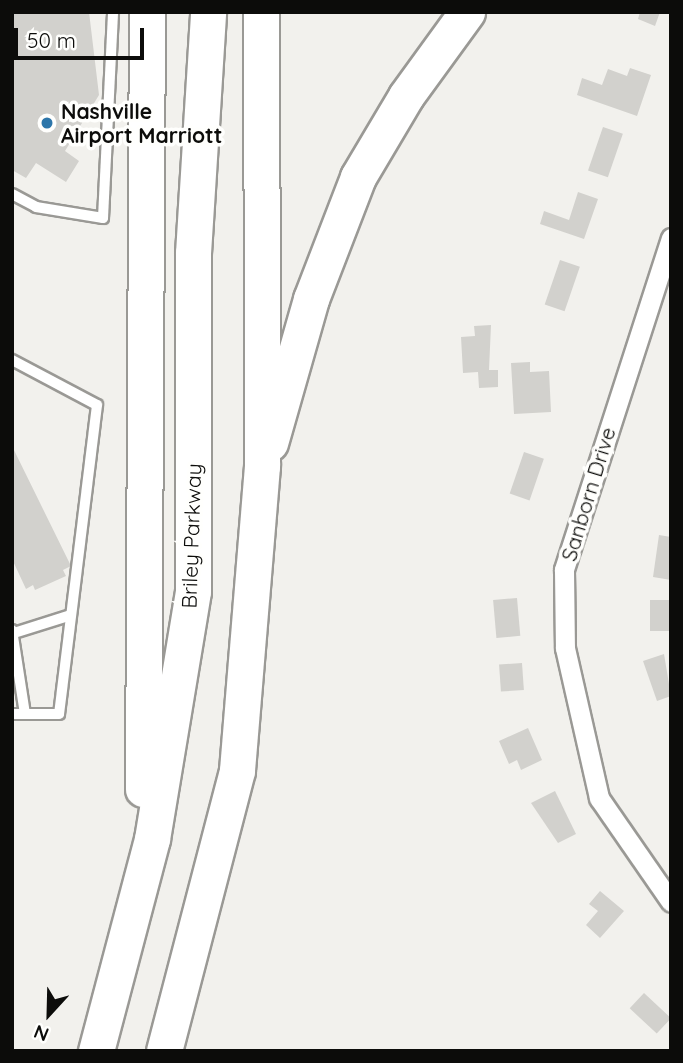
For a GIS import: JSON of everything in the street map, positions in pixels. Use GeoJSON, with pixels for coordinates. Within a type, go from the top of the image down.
{"type":"FeatureCollection","features":[{"type":"Feature","properties":{"kind":"highway"},"geometry":{"type":"LineString","coordinates":[[142,875],[147,12]]}},
{"type":"Feature","properties":{"kind":"highway","name":"Briley Parkway"},"geometry":{"type":"LineString","coordinates":[[96,1051],[142,875],[193,591],[193,253],[208,12]]}},
{"type":"Feature","properties":{"kind":"highway"},"geometry":{"type":"LineString","coordinates":[[164,1051],[237,770],[262,466],[261,12]]}},
{"type":"Feature","properties":{"kind":"highway"},"geometry":{"type":"LineString","coordinates":[[262,466],[311,299],[358,177],[406,96],[467,12]]}},
{"type":"Feature","properties":{"kind":"street","name":"Sanborn Drive"},"geometry":{"type":"LineString","coordinates":[[671,238],[666,270],[564,570],[565,648],[599,798],[671,902]]}},
{"type":"Feature","properties":{"kind":"lane"},"geometry":{"type":"LineString","coordinates":[[12,194],[36,207],[103,218],[113,12]]}},
{"type":"Feature","properties":{"kind":"lane"},"geometry":{"type":"LineString","coordinates":[[12,360],[97,405],[68,617],[59,714],[12,714]]}},
{"type":"Feature","properties":{"kind":"lane"},"geometry":{"type":"LineString","coordinates":[[24,714],[13,631],[68,617]]}},
{"type":"Feature","properties":{"kind":"building","name":"Nashville Airport Marriott"},"geometry":{"type":"Polygon","coordinates":[[[12,12],[89,12],[99,95],[65,151],[79,161],[66,182],[36,163],[26,178],[12,170],[12,12]]]}},
{"type":"Feature","properties":{"kind":"building"},"geometry":{"type":"Polygon","coordinates":[[[640,12],[660,12],[655,26],[638,19],[640,12]]]}},
{"type":"Feature","properties":{"kind":"building"},"geometry":{"type":"Polygon","coordinates":[[[630,68],[651,75],[637,116],[577,95],[582,78],[602,85],[608,69],[627,76],[630,68]]]}},
{"type":"Feature","properties":{"kind":"building"},"geometry":{"type":"Polygon","coordinates":[[[603,127],[623,134],[608,177],[588,170],[603,127]]]}},
{"type":"Feature","properties":{"kind":"building"},"geometry":{"type":"Polygon","coordinates":[[[578,192],[598,199],[584,239],[540,224],[544,211],[569,220],[578,192]]]}},
{"type":"Feature","properties":{"kind":"building"},"geometry":{"type":"Polygon","coordinates":[[[560,260],[580,267],[565,311],[545,304],[560,260]]]}},
{"type":"Feature","properties":{"kind":"building"},"geometry":{"type":"Polygon","coordinates":[[[491,325],[489,370],[498,370],[498,387],[479,388],[478,372],[463,373],[461,337],[475,336],[474,326],[491,325]]]}},
{"type":"Feature","properties":{"kind":"building"},"geometry":{"type":"Polygon","coordinates":[[[530,362],[530,372],[549,371],[551,412],[514,414],[511,363],[530,362]]]}},
{"type":"Feature","properties":{"kind":"building"},"geometry":{"type":"Polygon","coordinates":[[[12,446],[71,566],[63,570],[66,576],[35,590],[33,585],[26,589],[12,559],[12,446]]]}},
{"type":"Feature","properties":{"kind":"building"},"geometry":{"type":"Polygon","coordinates":[[[524,452],[544,459],[530,500],[510,494],[524,452]]]}},
{"type":"Feature","properties":{"kind":"building"},"geometry":{"type":"Polygon","coordinates":[[[659,535],[671,537],[671,580],[653,577],[659,535]]]}},
{"type":"Feature","properties":{"kind":"building"},"geometry":{"type":"Polygon","coordinates":[[[517,598],[520,636],[496,638],[493,600],[517,598]]]}},
{"type":"Feature","properties":{"kind":"building"},"geometry":{"type":"Polygon","coordinates":[[[650,600],[671,600],[671,631],[650,631],[650,600]]]}},
{"type":"Feature","properties":{"kind":"building"},"geometry":{"type":"Polygon","coordinates":[[[664,654],[671,696],[657,701],[643,661],[664,654]]]}},
{"type":"Feature","properties":{"kind":"building"},"geometry":{"type":"Polygon","coordinates":[[[522,663],[524,690],[501,692],[499,665],[522,663]]]}},
{"type":"Feature","properties":{"kind":"building"},"geometry":{"type":"Polygon","coordinates":[[[528,728],[542,760],[521,770],[517,760],[509,764],[499,741],[528,728]]]}},
{"type":"Feature","properties":{"kind":"building"},"geometry":{"type":"Polygon","coordinates":[[[555,791],[576,834],[558,843],[531,803],[555,791]]]}},
{"type":"Feature","properties":{"kind":"building"},"geometry":{"type":"Polygon","coordinates":[[[600,891],[624,911],[600,938],[586,925],[598,911],[589,904],[600,891]]]}},
{"type":"Feature","properties":{"kind":"building"},"geometry":{"type":"Polygon","coordinates":[[[644,993],[671,1018],[657,1034],[630,1008],[644,993]]]}},
{"type":"Feature","properties":{"kind":"place","name":"Nashville Airport Marriott"},"geometry":{"type":"Point","coordinates":[47,123]}}]}
